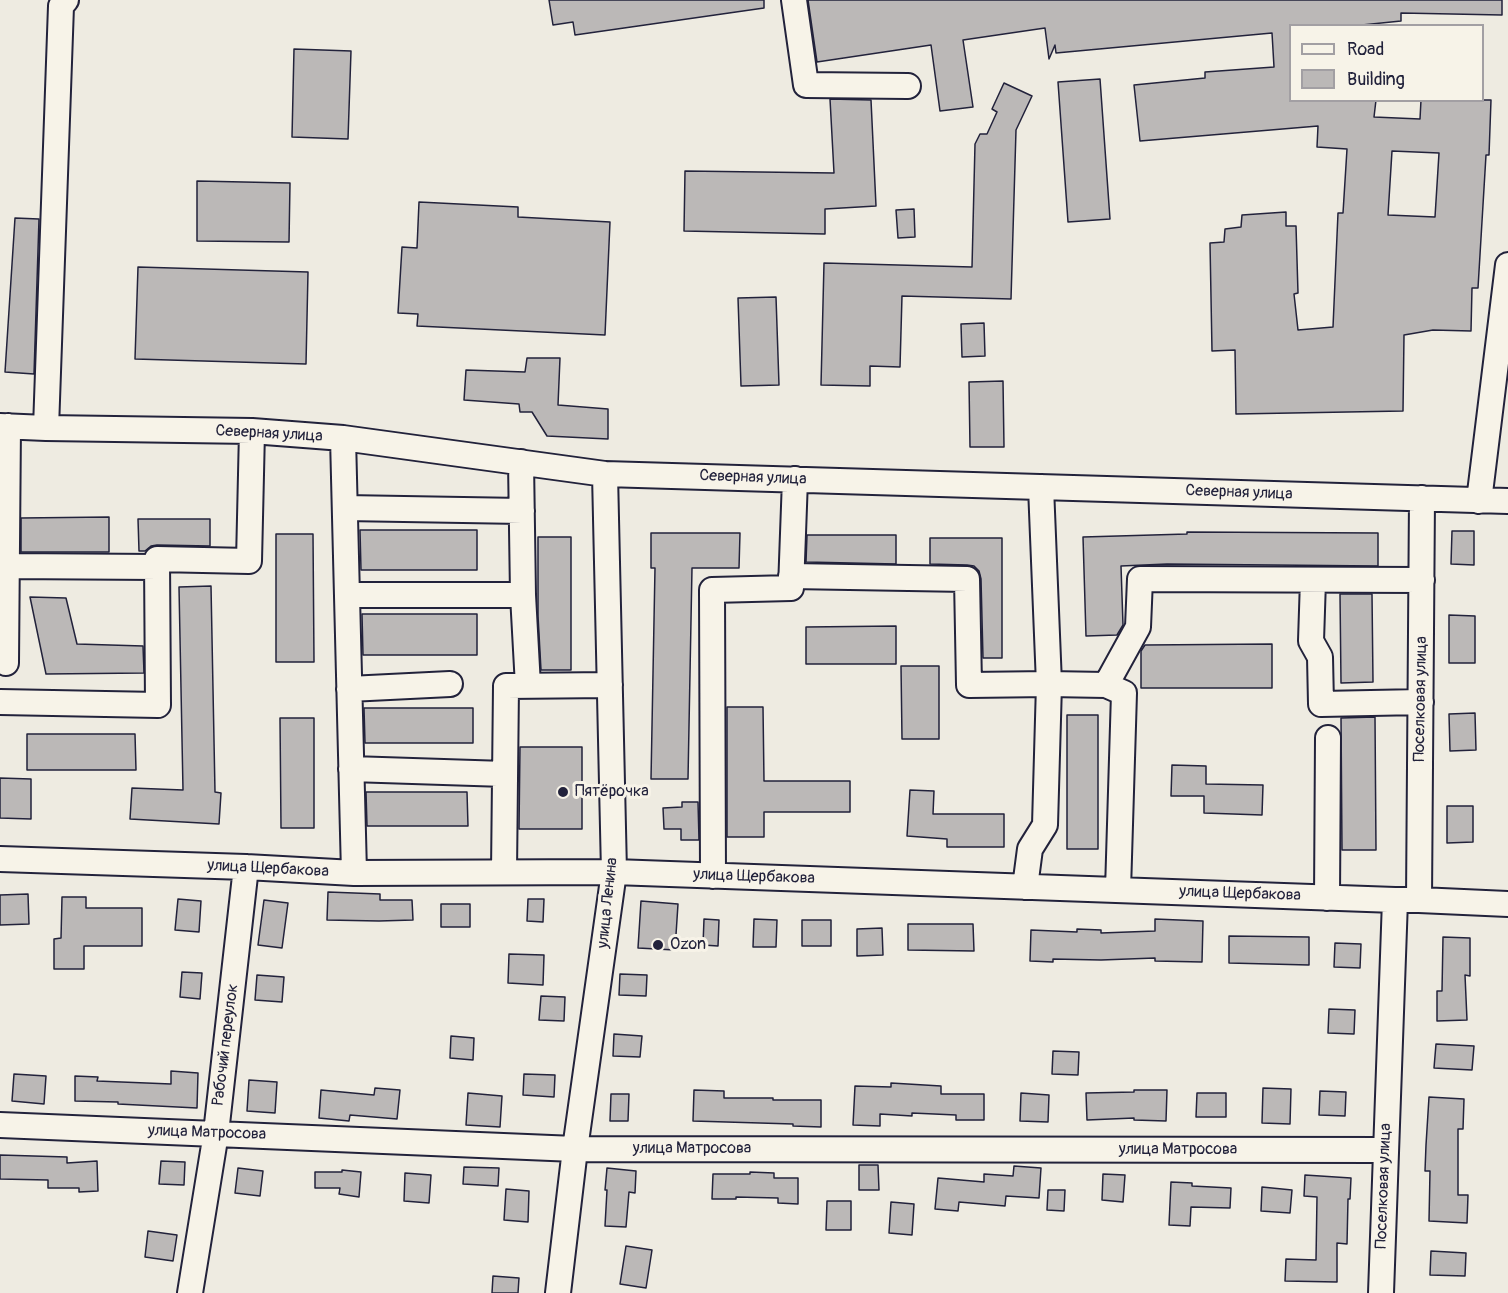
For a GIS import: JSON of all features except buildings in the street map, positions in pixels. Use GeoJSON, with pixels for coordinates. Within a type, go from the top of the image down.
{"type":"FeatureCollection","features":[{"type":"Feature","properties":{"kind":"street"},"geometry":{"type":"LineString","coordinates":[[46,428],[61,6],[66,0]]}},
{"type":"Feature","properties":{"kind":"street"},"geometry":{"type":"LineString","coordinates":[[794,0],[806,85],[908,86]]}},
{"type":"Feature","properties":{"kind":"street"},"geometry":{"type":"LineString","coordinates":[[1479,501],[1508,265]]}},
{"type":"Feature","properties":{"kind":"street"},"geometry":{"type":"LineString","coordinates":[[4,426],[6,566],[3,594],[6,663]]}},
{"type":"Feature","properties":{"kind":"street","name":"Северная улица"},"geometry":{"type":"LineString","coordinates":[[4,426],[252,431],[343,438],[605,474],[1508,501]]}},
{"type":"Feature","properties":{"kind":"street"},"geometry":{"type":"LineString","coordinates":[[0,702],[158,705],[158,559],[249,561],[252,431]]}},
{"type":"Feature","properties":{"kind":"street"},"geometry":{"type":"LineString","coordinates":[[343,438],[354,873]]}},
{"type":"Feature","properties":{"kind":"street"},"geometry":{"type":"LineString","coordinates":[[521,462],[523,595],[528,686]]}},
{"type":"Feature","properties":{"kind":"street","name":"улица Ленина"},"geometry":{"type":"LineString","coordinates":[[558,1293],[575,1149],[614,872],[605,474]]}},
{"type":"Feature","properties":{"kind":"street"},"geometry":{"type":"LineString","coordinates":[[713,876],[712,590],[791,588],[795,479]]}},
{"type":"Feature","properties":{"kind":"street"},"geometry":{"type":"LineString","coordinates":[[1025,887],[1030,849],[1045,825],[1049,684],[1041,487]]}},
{"type":"Feature","properties":{"kind":"street","name":"Поселковая улица"},"geometry":{"type":"LineString","coordinates":[[1419,900],[1422,498]]}},
{"type":"Feature","properties":{"kind":"street"},"geometry":{"type":"LineString","coordinates":[[345,508],[522,511]]}},
{"type":"Feature","properties":{"kind":"street"},"geometry":{"type":"LineString","coordinates":[[6,566],[158,567]]}},
{"type":"Feature","properties":{"kind":"street"},"geometry":{"type":"LineString","coordinates":[[791,576],[967,579],[969,685],[1106,685],[1124,693],[1118,890]]}},
{"type":"Feature","properties":{"kind":"street"},"geometry":{"type":"LineString","coordinates":[[1106,685],[1138,627],[1140,579],[1422,580]]}},
{"type":"Feature","properties":{"kind":"street"},"geometry":{"type":"LineString","coordinates":[[1313,580],[1311,641],[1320,657],[1321,704],[1421,702]]}},
{"type":"Feature","properties":{"kind":"street"},"geometry":{"type":"LineString","coordinates":[[347,595],[523,595]]}},
{"type":"Feature","properties":{"kind":"street"},"geometry":{"type":"LineString","coordinates":[[349,689],[450,684]]}},
{"type":"Feature","properties":{"kind":"street"},"geometry":{"type":"LineString","coordinates":[[504,872],[506,686],[610,685]]}},
{"type":"Feature","properties":{"kind":"street"},"geometry":{"type":"LineString","coordinates":[[1327,898],[1328,738]]}},
{"type":"Feature","properties":{"kind":"street"},"geometry":{"type":"LineString","coordinates":[[351,769],[505,774]]}},
{"type":"Feature","properties":{"kind":"street","name":"улица Щербакова"},"geometry":{"type":"LineString","coordinates":[[0,859],[354,873],[614,872],[1508,904]]}},
{"type":"Feature","properties":{"kind":"street","name":"Рабочий переулок"},"geometry":{"type":"LineString","coordinates":[[190,1293],[216,1133],[246,867]]}},
{"type":"Feature","properties":{"kind":"street","name":"Поселковая улица"},"geometry":{"type":"LineString","coordinates":[[1381,1293],[1395,900]]}},
{"type":"Feature","properties":{"kind":"street","name":"улица Матросова"},"geometry":{"type":"LineString","coordinates":[[0,1125],[575,1149],[1385,1150]]}},
{"type":"Feature","properties":{"kind":"place","name":"Пятёрочка"},"geometry":{"type":"Point","coordinates":[563,792]}},
{"type":"Feature","properties":{"kind":"place","name":"Ozon"},"geometry":{"type":"Point","coordinates":[658,945]}}]}
